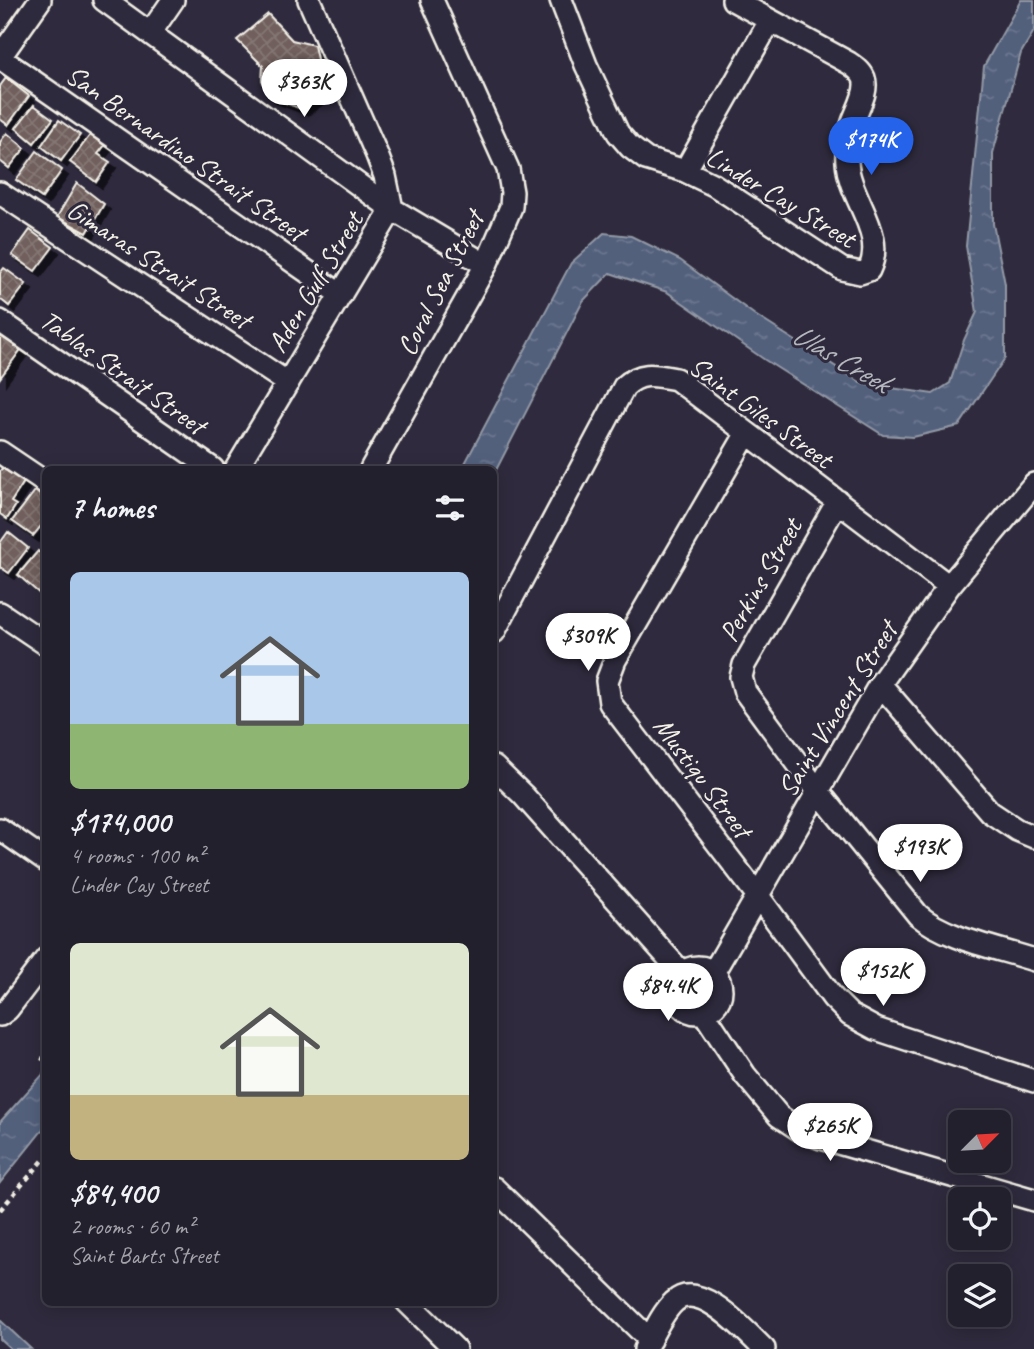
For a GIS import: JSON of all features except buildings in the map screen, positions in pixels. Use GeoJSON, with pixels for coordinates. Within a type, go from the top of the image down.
{"type":"FeatureCollection","features":[{"type":"Feature","properties":{"kind":"street"},"geometry":{"type":"LineString","coordinates":[[0,57],[40,0]]}},
{"type":"Feature","properties":{"kind":"street"},"geometry":{"type":"LineString","coordinates":[[104,0],[392,209],[486,265]]}},
{"type":"Feature","properties":{"kind":"street"},"geometry":{"type":"LineString","coordinates":[[151,32],[173,0]]}},
{"type":"Feature","properties":{"kind":"street","name":"Aden Gulf Street"},"geometry":{"type":"LineString","coordinates":[[238,466],[392,209],[385,176],[309,0]]}},
{"type":"Feature","properties":{"kind":"street","name":"Coral Sea Street"},"geometry":{"type":"LineString","coordinates":[[373,466],[486,265],[511,206],[512,192],[508,169],[432,0]]}},
{"type":"Feature","properties":{"kind":"street","name":"Linder Cay Street"},"geometry":{"type":"LineString","coordinates":[[561,0],[586,65],[618,134],[630,147],[646,159],[685,171],[714,185],[842,269],[860,273],[869,270],[874,255],[873,238],[849,177],[847,162],[847,147],[865,85],[864,76],[849,63],[770,21]]}},
{"type":"Feature","properties":{"kind":"street"},"geometry":{"type":"LineString","coordinates":[[685,171],[770,21],[733,0]]}},
{"type":"Feature","properties":{"kind":"street","name":"San Bernardino Strait Street"},"geometry":{"type":"LineString","coordinates":[[0,57],[341,295]]}},
{"type":"Feature","properties":{"kind":"street","name":"Gimaras Strait Street"},"geometry":{"type":"LineString","coordinates":[[0,192],[288,383]]}},
{"type":"Feature","properties":{"kind":"street","name":"Tablas Strait Street"},"geometry":{"type":"LineString","coordinates":[[0,321],[209,466]]}},
{"type":"Feature","properties":{"kind":"street","name":"Saint Giles Street"},"geometry":{"type":"LineString","coordinates":[[497,626],[624,387],[634,377],[649,373],[677,379],[949,586]]}},
{"type":"Feature","properties":{"kind":"street","name":"Mustiqu Street"},"geometry":{"type":"LineString","coordinates":[[747,433],[614,660],[607,681],[610,703],[833,998],[850,1015],[876,1029],[1034,1081]]}},
{"type":"Feature","properties":{"kind":"street"},"geometry":{"type":"LineString","coordinates":[[0,452],[42,480]]}},
{"type":"Feature","properties":{"kind":"street","name":"Saint Vincent Street"},"geometry":{"type":"LineString","coordinates":[[713,973],[880,684],[949,586],[1034,484]]}},
{"type":"Feature","properties":{"kind":"street","name":"Perkins Street"},"geometry":{"type":"LineString","coordinates":[[818,791],[745,692],[741,677],[744,664],[838,501]]}},
{"type":"Feature","properties":{"kind":"street"},"geometry":{"type":"LineString","coordinates":[[0,613],[42,641]]}},
{"type":"Feature","properties":{"kind":"street"},"geometry":{"type":"LineString","coordinates":[[880,684],[990,812],[1017,830],[1034,837]]}},
{"type":"Feature","properties":{"kind":"street"},"geometry":{"type":"LineString","coordinates":[[497,770],[523,795],[682,973]]}},
{"type":"Feature","properties":{"kind":"street"},"geometry":{"type":"LineString","coordinates":[[818,791],[929,925],[1034,960]]}},
{"type":"Feature","properties":{"kind":"street"},"geometry":{"type":"LineString","coordinates":[[0,829],[42,857]]}},
{"type":"Feature","properties":{"kind":"street"},"geometry":{"type":"LineString","coordinates":[[0,1015],[8,1009],[42,964]]}},
{"type":"Feature","properties":{"kind":"street"},"geometry":{"type":"LineString","coordinates":[[697,967],[713,973],[720,985],[719,999],[704,1013],[689,1012],[677,1001],[675,986],[682,973],[697,967]]}},
{"type":"Feature","properties":{"kind":"street"},"geometry":{"type":"LineString","coordinates":[[704,1013],[753,1086],[779,1116],[800,1130],[886,1158],[1034,1200]]}},
{"type":"Feature","properties":{"kind":"street"},"geometry":{"type":"LineString","coordinates":[[497,1191],[647,1345],[673,1303],[684,1295],[696,1296],[718,1307],[764,1349]]}},
{"type":"Feature","properties":{"kind":"street"},"geometry":{"type":"LineString","coordinates":[[411,1306],[455,1349]]}},
{"type":"Feature","properties":{"kind":"path"},"geometry":{"type":"LineString","coordinates":[[0,1210],[42,1162]]}},
{"type":"Feature","properties":{"kind":"water"},"geometry":{"type":"Polygon","coordinates":[[[1021,0],[1034,0],[1034,31],[1021,53],[993,153],[993,224],[1005,284],[1005,358],[959,426],[913,437],[883,435],[765,360],[667,292],[610,273],[583,301],[497,468],[497,466],[464,466],[571,263],[604,233],[631,236],[680,260],[755,315],[863,384],[933,394],[950,383],[964,340],[977,312],[966,246],[984,66],[1021,0]]]}},
{"type":"Feature","properties":{"kind":"water"},"geometry":{"type":"Polygon","coordinates":[[[42,1075],[42,1131],[0,1183],[0,1122],[42,1075]]]}},
{"type":"Feature","properties":{"kind":"water"},"geometry":{"type":"Polygon","coordinates":[[[0,1320],[31,1349],[11,1349],[0,1339],[0,1320]]]}},
{"type":"Feature","properties":{"kind":"water label","name":"Ulas Creek"},"geometry":{"type":"Point","coordinates":[841,358]}}]}
